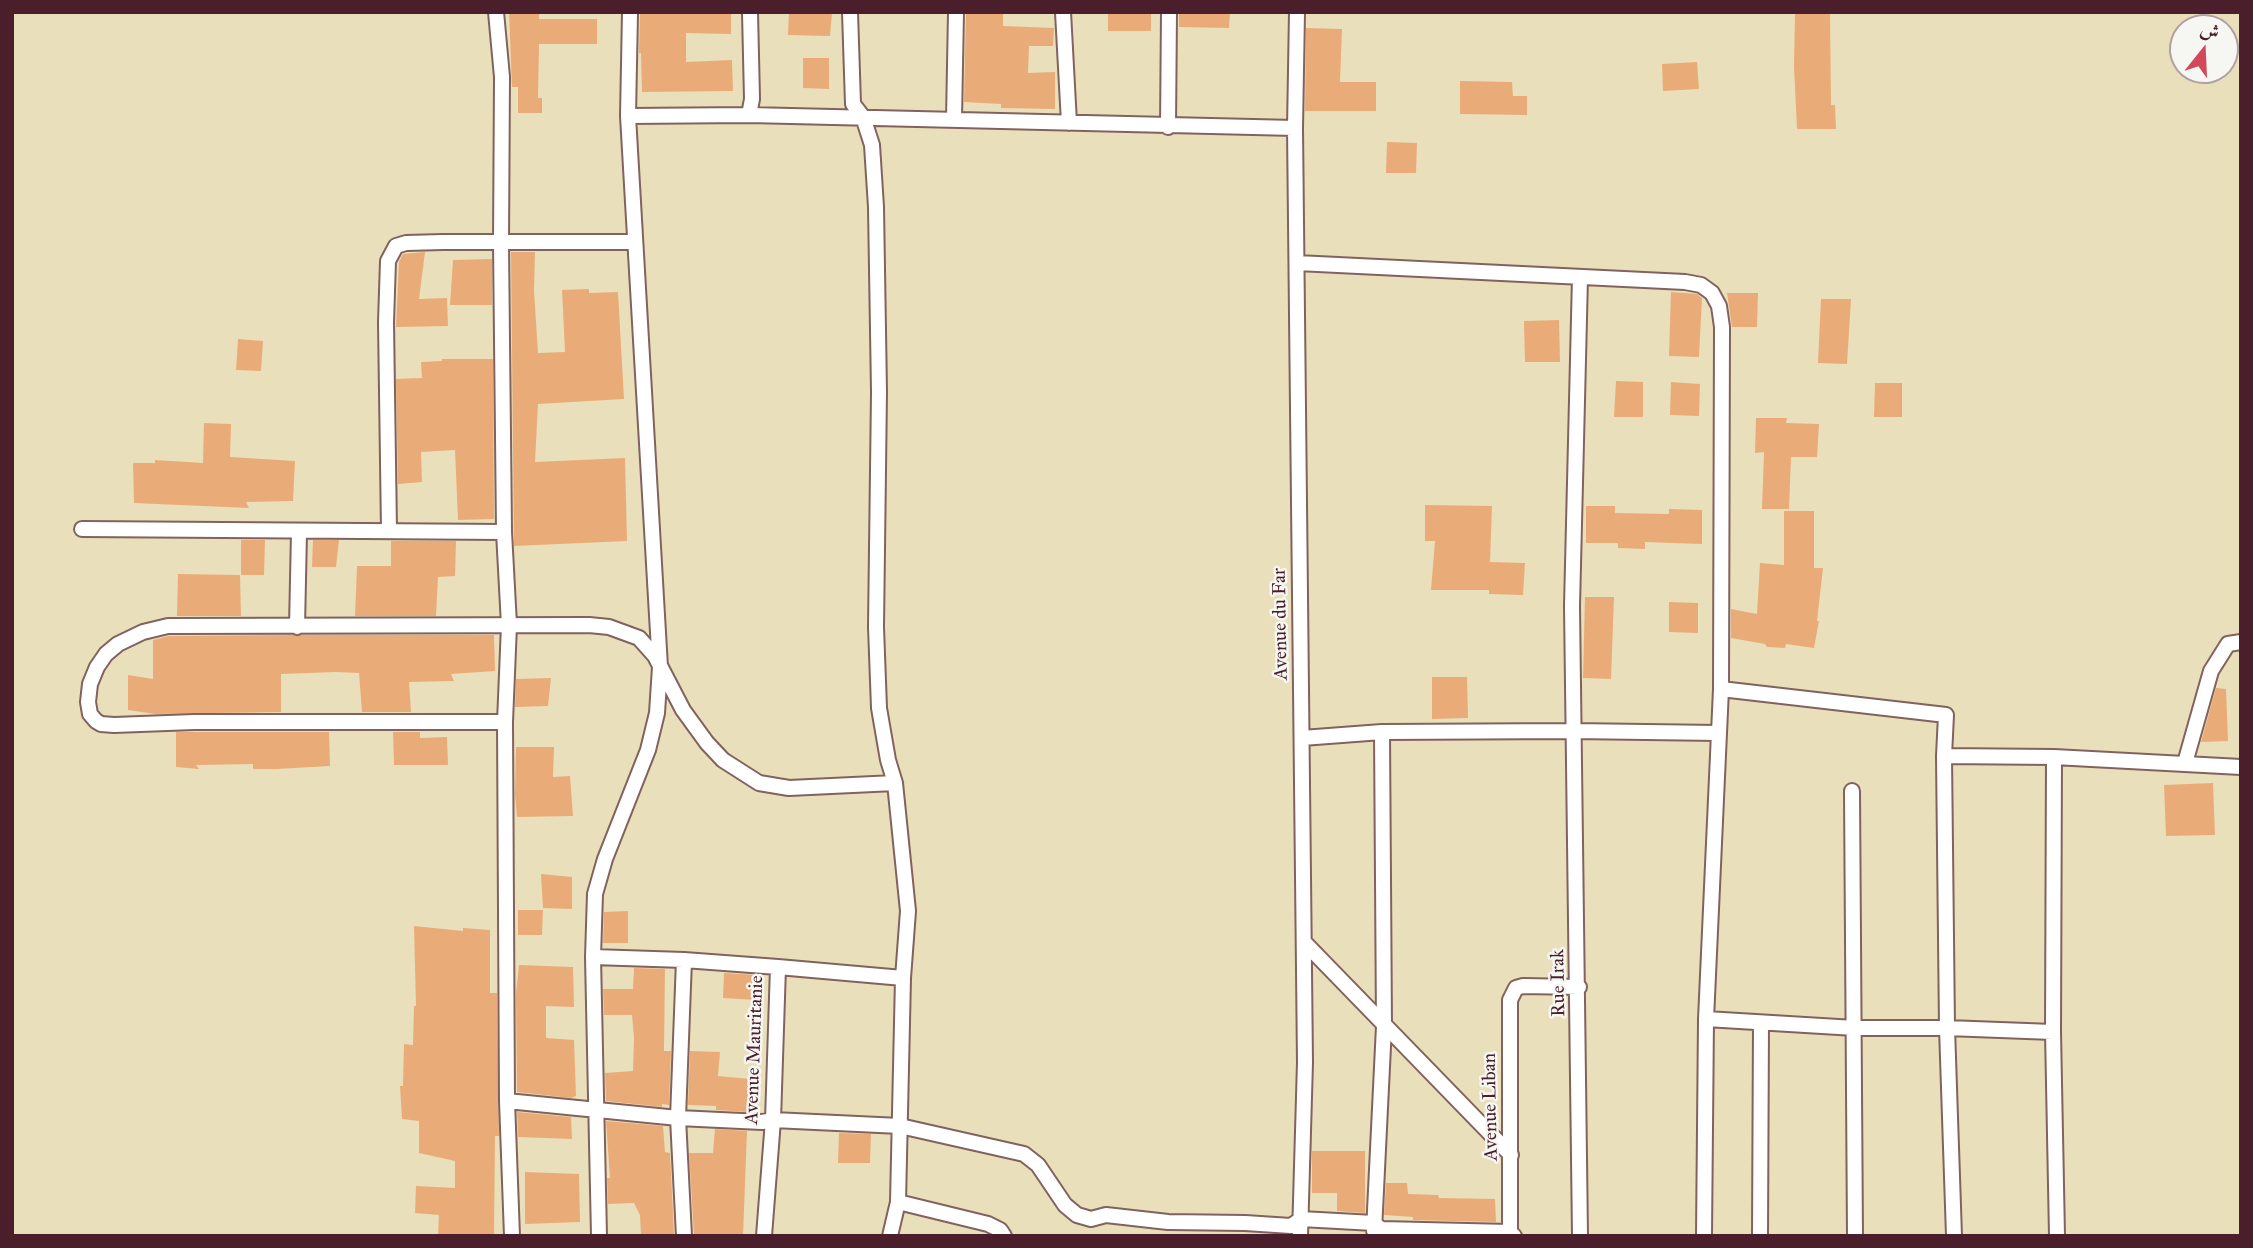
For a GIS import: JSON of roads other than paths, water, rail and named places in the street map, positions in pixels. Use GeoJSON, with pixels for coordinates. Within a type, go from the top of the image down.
{"type":"FeatureCollection","features":[{"type":"Feature","properties":{"kind":"street"},"geometry":{"type":"LineString","coordinates":[[496,12],[502,77],[500,243],[509,625],[505,722],[507,1101],[512,1236]]}},
{"type":"Feature","properties":{"kind":"street"},"geometry":{"type":"LineString","coordinates":[[599,1236],[593,912],[597,885],[648,750],[657,713],[660,667],[628,116],[630,12]]}},
{"type":"Feature","properties":{"kind":"street"},"geometry":{"type":"LineString","coordinates":[[749,115],[752,99],[750,12]]}},
{"type":"Feature","properties":{"kind":"street"},"geometry":{"type":"LineString","coordinates":[[850,12],[853,104],[863,117],[872,145],[876,207],[879,708],[885,750],[895,783],[908,911],[903,978],[898,1202],[890,1236]]}},
{"type":"Feature","properties":{"kind":"street"},"geometry":{"type":"LineString","coordinates":[[954,120],[956,12]]}},
{"type":"Feature","properties":{"kind":"street"},"geometry":{"type":"LineString","coordinates":[[1063,12],[1069,123]]}},
{"type":"Feature","properties":{"kind":"street"},"geometry":{"type":"LineString","coordinates":[[1168,127],[1169,12]]}},
{"type":"Feature","properties":{"kind":"street","name":"Avenue du Far"},"geometry":{"type":"LineString","coordinates":[[1297,12],[1295,128],[1305,1124],[1300,1236]]}},
{"type":"Feature","properties":{"kind":"street"},"geometry":{"type":"LineString","coordinates":[[628,116],[863,117],[1168,127],[1295,128]]}},
{"type":"Feature","properties":{"kind":"street"},"geometry":{"type":"LineString","coordinates":[[389,531],[386,399],[388,261],[396,246],[406,243],[634,242]]}},
{"type":"Feature","properties":{"kind":"street"},"geometry":{"type":"LineString","coordinates":[[1297,263],[1685,282],[1701,285],[1712,293],[1720,306],[1721,688],[1706,1019],[1704,1236]]}},
{"type":"Feature","properties":{"kind":"street","name":"Rue Irak"},"geometry":{"type":"LineString","coordinates":[[1580,277],[1572,526],[1580,1236]]}},
{"type":"Feature","properties":{"kind":"street"},"geometry":{"type":"LineString","coordinates":[[82,529],[505,533]]}},
{"type":"Feature","properties":{"kind":"street"},"geometry":{"type":"LineString","coordinates":[[297,627],[299,532]]}},
{"type":"Feature","properties":{"kind":"street"},"geometry":{"type":"LineString","coordinates":[[505,722],[194,722],[114,725],[102,724],[90,714],[88,702],[90,684],[106,654],[118,644],[143,632],[168,626],[609,627],[639,638],[649,648],[707,744],[723,760],[759,783],[789,788],[895,783]]}},
{"type":"Feature","properties":{"kind":"street"},"geometry":{"type":"LineString","coordinates":[[2185,763],[2211,671],[2228,644],[2241,642]]}},
{"type":"Feature","properties":{"kind":"street"},"geometry":{"type":"LineString","coordinates":[[1721,688],[1946,715],[1944,756],[1947,1028],[1954,1236]]}},
{"type":"Feature","properties":{"kind":"street"},"geometry":{"type":"LineString","coordinates":[[1374,1229],[1384,1026],[1382,732]]}},
{"type":"Feature","properties":{"kind":"street"},"geometry":{"type":"LineString","coordinates":[[1302,738],[1382,732],[1718,733]]}},
{"type":"Feature","properties":{"kind":"street"},"geometry":{"type":"LineString","coordinates":[[1944,756],[2054,757],[2241,767]]}},
{"type":"Feature","properties":{"kind":"street"},"geometry":{"type":"LineString","coordinates":[[2054,757],[2053,1032],[2057,1236]]}},
{"type":"Feature","properties":{"kind":"street"},"geometry":{"type":"LineString","coordinates":[[1853,791],[1855,1236]]}},
{"type":"Feature","properties":{"kind":"street"},"geometry":{"type":"LineString","coordinates":[[1304,942],[1511,1155]]}},
{"type":"Feature","properties":{"kind":"street","name":"Avenue Mauritanie"},"geometry":{"type":"LineString","coordinates":[[593,957],[778,967],[773,1120],[764,1236]]}},
{"type":"Feature","properties":{"kind":"street"},"geometry":{"type":"LineString","coordinates":[[684,960],[678,1118],[684,1236]]}},
{"type":"Feature","properties":{"kind":"street"},"geometry":{"type":"LineString","coordinates":[[778,967],[903,978]]}},
{"type":"Feature","properties":{"kind":"street","name":"Avenue Liban"},"geometry":{"type":"LineString","coordinates":[[1511,1234],[1509,1008],[1512,992],[1523,986],[1579,987]]}},
{"type":"Feature","properties":{"kind":"street"},"geometry":{"type":"LineString","coordinates":[[1706,1019],[1855,1028],[2053,1032]]}},
{"type":"Feature","properties":{"kind":"street"},"geometry":{"type":"LineString","coordinates":[[1760,1236],[1761,1023]]}},
{"type":"Feature","properties":{"kind":"street"},"geometry":{"type":"LineString","coordinates":[[507,1101],[678,1118],[900,1126],[1024,1154],[1038,1165],[1065,1205],[1077,1215],[1091,1219],[1106,1215],[1168,1222],[1291,1226],[1301,1219],[1374,1229],[1511,1234]]}},
{"type":"Feature","properties":{"kind":"street"},"geometry":{"type":"LineString","coordinates":[[898,1202],[988,1224],[1000,1230],[1004,1236]]}}]}
